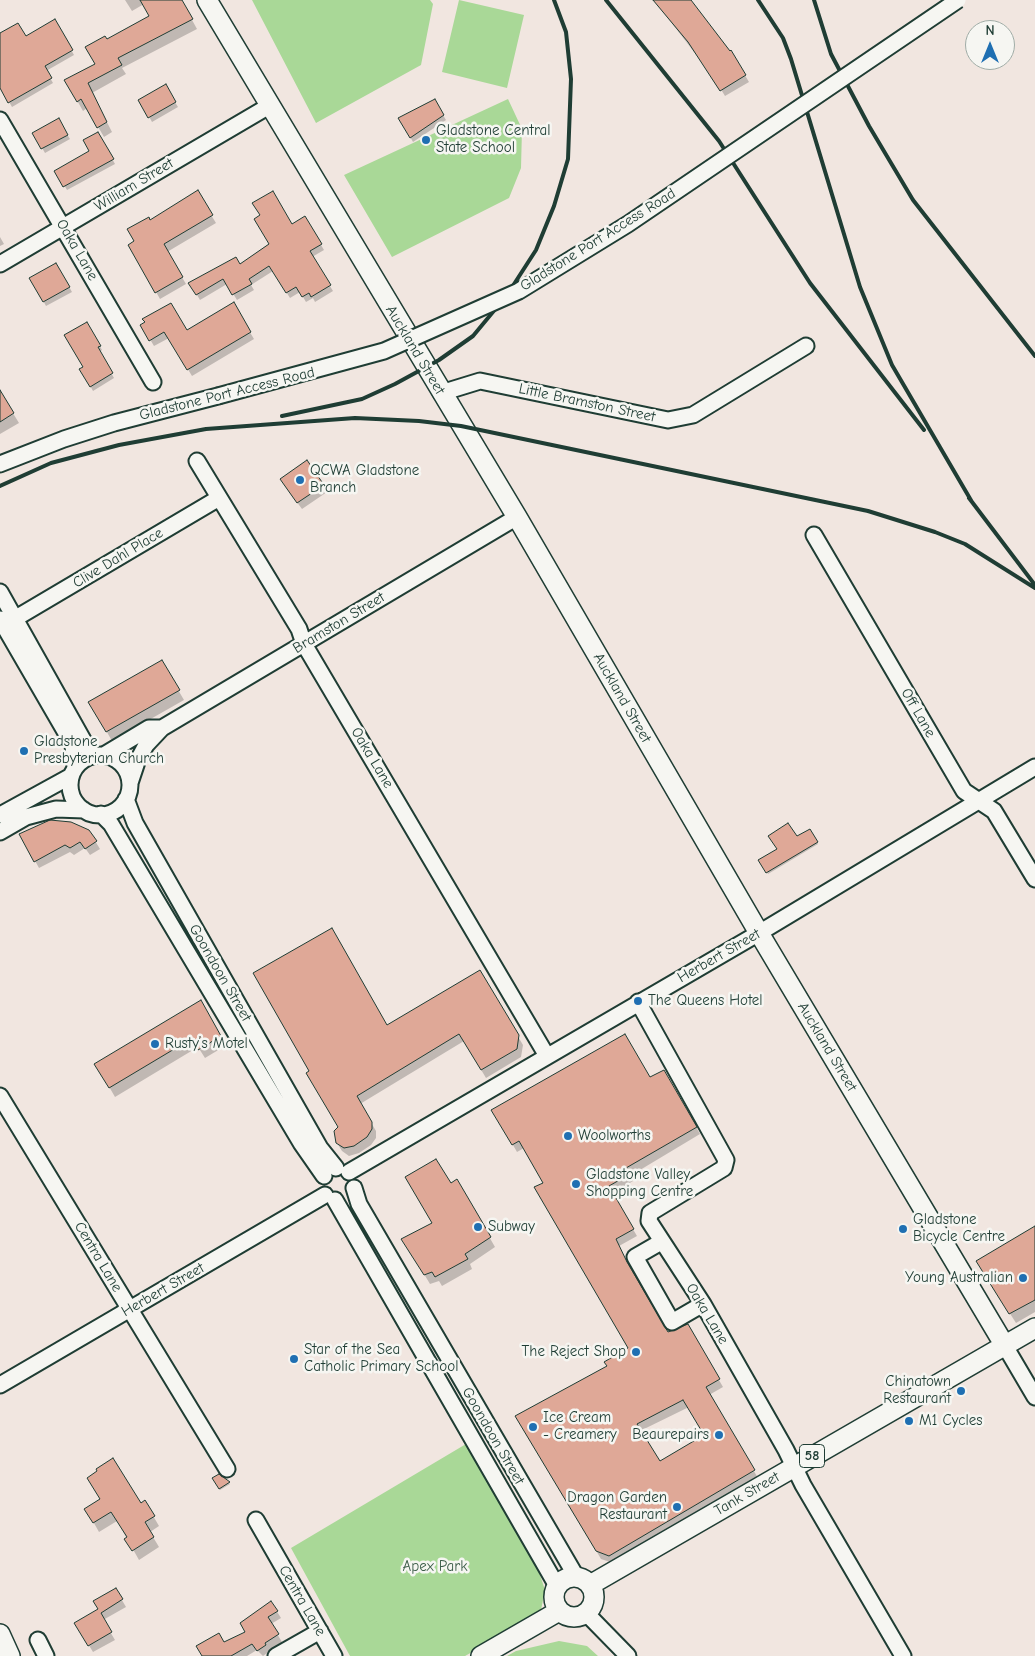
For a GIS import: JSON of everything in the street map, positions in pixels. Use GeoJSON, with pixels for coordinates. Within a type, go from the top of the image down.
{"type":"FeatureCollection","features":[{"type":"Feature","properties":{"kind":"main road","name":"Auckland Street"},"geometry":{"type":"LineString","coordinates":[[207,0],[517,517],[759,933],[1005,1346]]}},
{"type":"Feature","properties":{"kind":"main road","name":"Tank Street"},"geometry":{"type":"LineString","coordinates":[[583,1582],[794,1467],[1035,1328]]}},
{"type":"Feature","properties":{"kind":"main road","name":"58"},"geometry":{"type":"LineString","coordinates":[[557,1586],[566,1579],[583,1582]]}},
{"type":"Feature","properties":{"kind":"main road"},"geometry":{"type":"LineString","coordinates":[[557,1586],[554,1602],[559,1611],[570,1617],[586,1613],[593,1603],[592,1591],[583,1582]]}},
{"type":"Feature","properties":{"kind":"main road"},"geometry":{"type":"LineString","coordinates":[[481,1656],[559,1611]]}},
{"type":"Feature","properties":{"kind":"main road"},"geometry":{"type":"LineString","coordinates":[[0,1634],[10,1656]]}},
{"type":"Feature","properties":{"kind":"street","name":"Gladstone Port Access Road"},"geometry":{"type":"LineString","coordinates":[[0,464],[81,433],[384,351],[519,291],[628,224],[958,0]]}},
{"type":"Feature","properties":{"kind":"street","name":"William Street"},"geometry":{"type":"LineString","coordinates":[[0,264],[269,106]]}},
{"type":"Feature","properties":{"kind":"street","name":"Oaka Lane"},"geometry":{"type":"LineString","coordinates":[[0,120],[153,382]]}},
{"type":"Feature","properties":{"kind":"street","name":"Little Bramston Street"},"geometry":{"type":"LineString","coordinates":[[441,393],[480,380],[668,420],[693,415],[806,346]]}},
{"type":"Feature","properties":{"kind":"street","name":"Oaka Lane"},"geometry":{"type":"LineString","coordinates":[[197,461],[299,629],[304,644],[547,1056]]}},
{"type":"Feature","properties":{"kind":"street","name":"Clive Dahl Place"},"geometry":{"type":"LineString","coordinates":[[16,618],[219,498]]}},
{"type":"Feature","properties":{"kind":"street","name":"Bramston Street"},"geometry":{"type":"LineString","coordinates":[[130,783],[137,762],[146,745],[162,728],[517,517]]}},
{"type":"Feature","properties":{"kind":"street","name":"Off Lane"},"geometry":{"type":"LineString","coordinates":[[814,535],[964,791],[994,811],[1035,879]]}},
{"type":"Feature","properties":{"kind":"street"},"geometry":{"type":"LineString","coordinates":[[0,592],[98,756],[119,762],[128,775],[130,783],[126,799],[120,807],[101,814],[84,810],[56,809],[26,817],[0,832]]}},
{"type":"Feature","properties":{"kind":"street"},"geometry":{"type":"LineString","coordinates":[[0,619],[74,745],[71,791],[84,810]]}},
{"type":"Feature","properties":{"kind":"street","name":"Bramston Street"},"geometry":{"type":"LineString","coordinates":[[98,756],[149,728],[162,728]]}},
{"type":"Feature","properties":{"kind":"street"},"geometry":{"type":"LineString","coordinates":[[0,815],[98,756]]}},
{"type":"Feature","properties":{"kind":"street","name":"Herbert Street"},"geometry":{"type":"LineString","coordinates":[[336,1172],[547,1056],[759,933],[1035,767]]}},
{"type":"Feature","properties":{"kind":"street","name":"Goondoon Street"},"geometry":{"type":"LineString","coordinates":[[126,799],[140,832],[320,1148],[336,1172]]}},
{"type":"Feature","properties":{"kind":"street","name":"Goondoon Street"},"geometry":{"type":"LineString","coordinates":[[101,814],[111,824],[301,1143],[336,1172]]}},
{"type":"Feature","properties":{"kind":"street","name":"Oaka Lane"},"geometry":{"type":"LineString","coordinates":[[638,1002],[726,1160],[724,1168],[650,1213],[649,1221],[706,1310],[803,1485],[903,1656]]}},
{"type":"Feature","properties":{"kind":"street","name":"Centra Lane"},"geometry":{"type":"LineString","coordinates":[[0,1096],[227,1469]]}},
{"type":"Feature","properties":{"kind":"street"},"geometry":{"type":"LineString","coordinates":[[336,1172],[353,1177],[354,1188],[347,1198],[330,1197],[322,1186],[336,1172]]}},
{"type":"Feature","properties":{"kind":"street","name":"Goondoon Street"},"geometry":{"type":"LineString","coordinates":[[354,1188],[359,1204],[583,1582]]}},
{"type":"Feature","properties":{"kind":"street","name":"Herbert Street"},"geometry":{"type":"LineString","coordinates":[[0,1385],[330,1197]]}},
{"type":"Feature","properties":{"kind":"street","name":"Goondoon Street"},"geometry":{"type":"LineString","coordinates":[[330,1197],[557,1586]]}},
{"type":"Feature","properties":{"kind":"street"},"geometry":{"type":"LineString","coordinates":[[661,1242],[635,1257],[672,1322],[706,1310]]}},
{"type":"Feature","properties":{"kind":"street","name":"Auckland Street"},"geometry":{"type":"LineString","coordinates":[[1005,1346],[1035,1397]]}},
{"type":"Feature","properties":{"kind":"street","name":"Centra Lane"},"geometry":{"type":"LineString","coordinates":[[256,1520],[334,1656]]}},
{"type":"Feature","properties":{"kind":"street"},"geometry":{"type":"LineString","coordinates":[[586,1613],[628,1656]]}},
{"type":"Feature","properties":{"kind":"street"},"geometry":{"type":"LineString","coordinates":[[276,1656],[320,1631]]}},
{"type":"Feature","properties":{"kind":"street"},"geometry":{"type":"LineString","coordinates":[[38,1640],[46,1656]]}},
{"type":"Feature","properties":{"kind":"green space"},"geometry":{"type":"Polygon","coordinates":[[[252,0],[430,0],[433,4],[421,65],[316,123],[252,0]]]}},
{"type":"Feature","properties":{"kind":"green space"},"geometry":{"type":"Polygon","coordinates":[[[459,0],[524,15],[507,88],[442,72],[459,0]]]}},
{"type":"Feature","properties":{"kind":"green space"},"geometry":{"type":"Polygon","coordinates":[[[508,99],[522,129],[521,168],[509,198],[392,257],[344,175],[508,99]]]}},
{"type":"Feature","properties":{"kind":"green space","name":"Apex Park"},"geometry":{"type":"Polygon","coordinates":[[[466,1444],[536,1563],[545,1590],[541,1610],[531,1619],[465,1656],[350,1656],[291,1548],[466,1444]]]}},
{"type":"Feature","properties":{"kind":"green space"},"geometry":{"type":"Polygon","coordinates":[[[559,1641],[587,1646],[598,1656],[507,1656],[516,1651],[559,1641]]]}},
{"type":"Feature","properties":{"kind":"building"},"geometry":{"type":"Polygon","coordinates":[[[140,0],[182,0],[193,19],[118,58],[122,65],[88,83],[107,122],[97,128],[81,99],[77,102],[64,80],[95,64],[85,47],[105,36],[107,39],[149,16],[140,0]]]}},
{"type":"Feature","properties":{"kind":"building"},"geometry":{"type":"Polygon","coordinates":[[[653,0],[691,0],[731,50],[746,75],[720,91],[688,42],[653,0]]]}},
{"type":"Feature","properties":{"kind":"building"},"geometry":{"type":"Polygon","coordinates":[[[55,19],[73,50],[45,66],[52,78],[8,103],[0,88],[0,33],[18,23],[26,36],[55,19]]]}},
{"type":"Feature","properties":{"kind":"building"},"geometry":{"type":"Polygon","coordinates":[[[166,84],[176,102],[148,118],[138,100],[166,84]]]}},
{"type":"Feature","properties":{"kind":"building"},"geometry":{"type":"Polygon","coordinates":[[[435,99],[444,115],[410,138],[398,118],[435,99]]]}},
{"type":"Feature","properties":{"kind":"building"},"geometry":{"type":"Polygon","coordinates":[[[59,118],[68,135],[41,149],[32,133],[59,118]]]}},
{"type":"Feature","properties":{"kind":"building"},"geometry":{"type":"Polygon","coordinates":[[[98,132],[114,159],[63,187],[54,171],[89,151],[83,140],[98,132]]]}},
{"type":"Feature","properties":{"kind":"building"},"geometry":{"type":"Polygon","coordinates":[[[198,190],[213,215],[164,244],[183,277],[155,293],[128,245],[134,241],[127,229],[149,217],[150,220],[198,190]]]}},
{"type":"Feature","properties":{"kind":"building"},"geometry":{"type":"Polygon","coordinates":[[[273,191],[292,224],[305,216],[322,244],[310,251],[331,285],[311,297],[309,293],[302,297],[296,287],[286,293],[269,266],[249,279],[252,284],[232,295],[223,279],[196,295],[188,283],[236,257],[240,264],[269,244],[254,219],[260,215],[252,203],[273,191]]]}},
{"type":"Feature","properties":{"kind":"building"},"geometry":{"type":"Polygon","coordinates":[[[56,263],[70,287],[43,302],[29,278],[56,263]]]}},
{"type":"Feature","properties":{"kind":"building"},"geometry":{"type":"Polygon","coordinates":[[[234,302],[251,332],[187,370],[164,332],[149,341],[140,325],[145,322],[142,319],[171,303],[187,330],[234,302]]]}},
{"type":"Feature","properties":{"kind":"building"},"geometry":{"type":"Polygon","coordinates":[[[87,322],[101,346],[98,347],[113,373],[90,387],[79,369],[83,367],[64,335],[87,322]]]}},
{"type":"Feature","properties":{"kind":"building"},"geometry":{"type":"Polygon","coordinates":[[[0,390],[14,413],[0,422],[0,390]]]}},
{"type":"Feature","properties":{"kind":"building"},"geometry":{"type":"Polygon","coordinates":[[[307,460],[324,485],[297,503],[280,479],[307,460]]]}},
{"type":"Feature","properties":{"kind":"building"},"geometry":{"type":"Polygon","coordinates":[[[162,660],[180,690],[106,732],[88,702],[162,660]]]}},
{"type":"Feature","properties":{"kind":"building"},"geometry":{"type":"Polygon","coordinates":[[[50,820],[71,822],[89,830],[97,841],[85,849],[80,842],[70,848],[65,845],[34,862],[19,834],[50,820]]]}},
{"type":"Feature","properties":{"kind":"building"},"geometry":{"type":"Polygon","coordinates":[[[788,823],[797,836],[810,829],[818,842],[766,873],[758,860],[777,849],[768,836],[788,823]]]}},
{"type":"Feature","properties":{"kind":"building"},"geometry":{"type":"Polygon","coordinates":[[[332,928],[387,1025],[480,970],[519,1035],[517,1049],[481,1070],[459,1034],[357,1096],[372,1122],[372,1129],[367,1137],[354,1146],[344,1148],[336,1143],[334,1131],[338,1127],[306,1073],[309,1071],[253,973],[332,928]]]}},
{"type":"Feature","properties":{"kind":"building","name":"Rusty’s Motel"},"geometry":{"type":"Polygon","coordinates":[[[201,1000],[221,1036],[198,1050],[191,1039],[109,1088],[94,1064],[201,1000]]]}},
{"type":"Feature","properties":{"kind":"building"},"geometry":{"type":"Polygon","coordinates":[[[625,1034],[650,1077],[664,1070],[697,1127],[626,1168],[630,1174],[609,1186],[634,1229],[616,1239],[627,1262],[668,1332],[688,1324],[720,1379],[706,1387],[755,1470],[609,1556],[596,1551],[515,1416],[607,1366],[604,1362],[628,1348],[534,1187],[543,1183],[519,1141],[512,1145],[491,1110],[625,1034]],[[683,1400],[637,1424],[660,1461],[704,1435],[683,1400]]]}},
{"type":"Feature","properties":{"kind":"building"},"geometry":{"type":"Polygon","coordinates":[[[436,1159],[451,1183],[457,1179],[491,1237],[465,1254],[468,1259],[435,1277],[432,1272],[424,1275],[401,1239],[432,1223],[405,1177],[436,1159]]]}},
{"type":"Feature","properties":{"kind":"building"},"geometry":{"type":"Polygon","coordinates":[[[1035,1226],[1035,1300],[1009,1314],[976,1261],[1035,1226]]]}},
{"type":"Feature","properties":{"kind":"building"},"geometry":{"type":"Polygon","coordinates":[[[113,1458],[141,1503],[145,1500],[155,1516],[145,1522],[154,1537],[132,1551],[124,1539],[127,1537],[111,1512],[93,1523],[84,1509],[100,1499],[87,1478],[97,1471],[96,1469],[113,1458]]]}},
{"type":"Feature","properties":{"kind":"building"},"geometry":{"type":"Polygon","coordinates":[[[219,1474],[230,1482],[219,1489],[212,1478],[219,1474]]]}},
{"type":"Feature","properties":{"kind":"building"},"geometry":{"type":"Polygon","coordinates":[[[116,1588],[123,1599],[101,1613],[112,1632],[88,1646],[74,1623],[98,1609],[93,1601],[116,1588]]]}},
{"type":"Feature","properties":{"kind":"building"},"geometry":{"type":"Polygon","coordinates":[[[271,1601],[278,1611],[268,1617],[279,1634],[265,1643],[266,1645],[257,1651],[252,1644],[231,1656],[202,1656],[196,1646],[219,1633],[224,1642],[245,1632],[240,1623],[271,1601]]]}},
{"type":"Feature","properties":{"kind":"railway"},"geometry":{"type":"LineString","coordinates":[[282,416],[362,399],[395,384],[439,360],[473,336],[507,295],[536,250],[554,206],[568,159],[571,79],[566,32],[554,0]]}},
{"type":"Feature","properties":{"kind":"railway"},"geometry":{"type":"LineString","coordinates":[[606,0],[719,141],[810,283],[924,430]]}},
{"type":"Feature","properties":{"kind":"railway"},"geometry":{"type":"LineString","coordinates":[[758,0],[783,38],[791,59],[860,287],[892,365],[972,502]]}},
{"type":"Feature","properties":{"kind":"railway"},"geometry":{"type":"LineString","coordinates":[[814,0],[831,54],[869,126],[913,200],[1035,356]]}},
{"type":"Feature","properties":{"kind":"railway"},"geometry":{"type":"LineString","coordinates":[[0,486],[51,463],[119,445],[206,429],[355,418],[419,421],[461,426],[868,511],[935,532],[965,544],[1035,588]]}},
{"type":"Feature","properties":{"kind":"railway"},"geometry":{"type":"LineString","coordinates":[[969,498],[1035,585]]}},
{"type":"Feature","properties":{"kind":"place","name":"Gladstone Central State School"},"geometry":{"type":"Point","coordinates":[426,140]}},
{"type":"Feature","properties":{"kind":"place","name":"QCWA Gladstone Branch"},"geometry":{"type":"Point","coordinates":[300,480]}},
{"type":"Feature","properties":{"kind":"place","name":"Gladstone Presbyterian Church"},"geometry":{"type":"Point","coordinates":[24,751]}},
{"type":"Feature","properties":{"kind":"place","name":"The Queens Hotel"},"geometry":{"type":"Point","coordinates":[638,1001]}},
{"type":"Feature","properties":{"kind":"place","name":"Rusty’s Motel"},"geometry":{"type":"Point","coordinates":[155,1044]}},
{"type":"Feature","properties":{"kind":"place","name":"Woolworths"},"geometry":{"type":"Point","coordinates":[568,1136]}},
{"type":"Feature","properties":{"kind":"place","name":"Gladstone Valley Shopping Centre"},"geometry":{"type":"Point","coordinates":[576,1184]}},
{"type":"Feature","properties":{"kind":"place","name":"Subway"},"geometry":{"type":"Point","coordinates":[478,1227]}},
{"type":"Feature","properties":{"kind":"place","name":"Gladstone Bicycle Centre"},"geometry":{"type":"Point","coordinates":[903,1229]}},
{"type":"Feature","properties":{"kind":"place","name":"Young Australian"},"geometry":{"type":"Point","coordinates":[1023,1278]}},
{"type":"Feature","properties":{"kind":"place","name":"The Reject Shop"},"geometry":{"type":"Point","coordinates":[636,1352]}},
{"type":"Feature","properties":{"kind":"place","name":"Star of the Sea Catholic Primary School"},"geometry":{"type":"Point","coordinates":[294,1359]}},
{"type":"Feature","properties":{"kind":"place","name":"Chinatown Restaurant"},"geometry":{"type":"Point","coordinates":[961,1391]}},
{"type":"Feature","properties":{"kind":"place","name":"M1 Cycles"},"geometry":{"type":"Point","coordinates":[909,1421]}},
{"type":"Feature","properties":{"kind":"place","name":"Ice Cream - Creamery"},"geometry":{"type":"Point","coordinates":[533,1427]}},
{"type":"Feature","properties":{"kind":"place","name":"Beaurepairs"},"geometry":{"type":"Point","coordinates":[719,1435]}},
{"type":"Feature","properties":{"kind":"place","name":"Dragon Garden Restaurant"},"geometry":{"type":"Point","coordinates":[677,1507]}}]}
